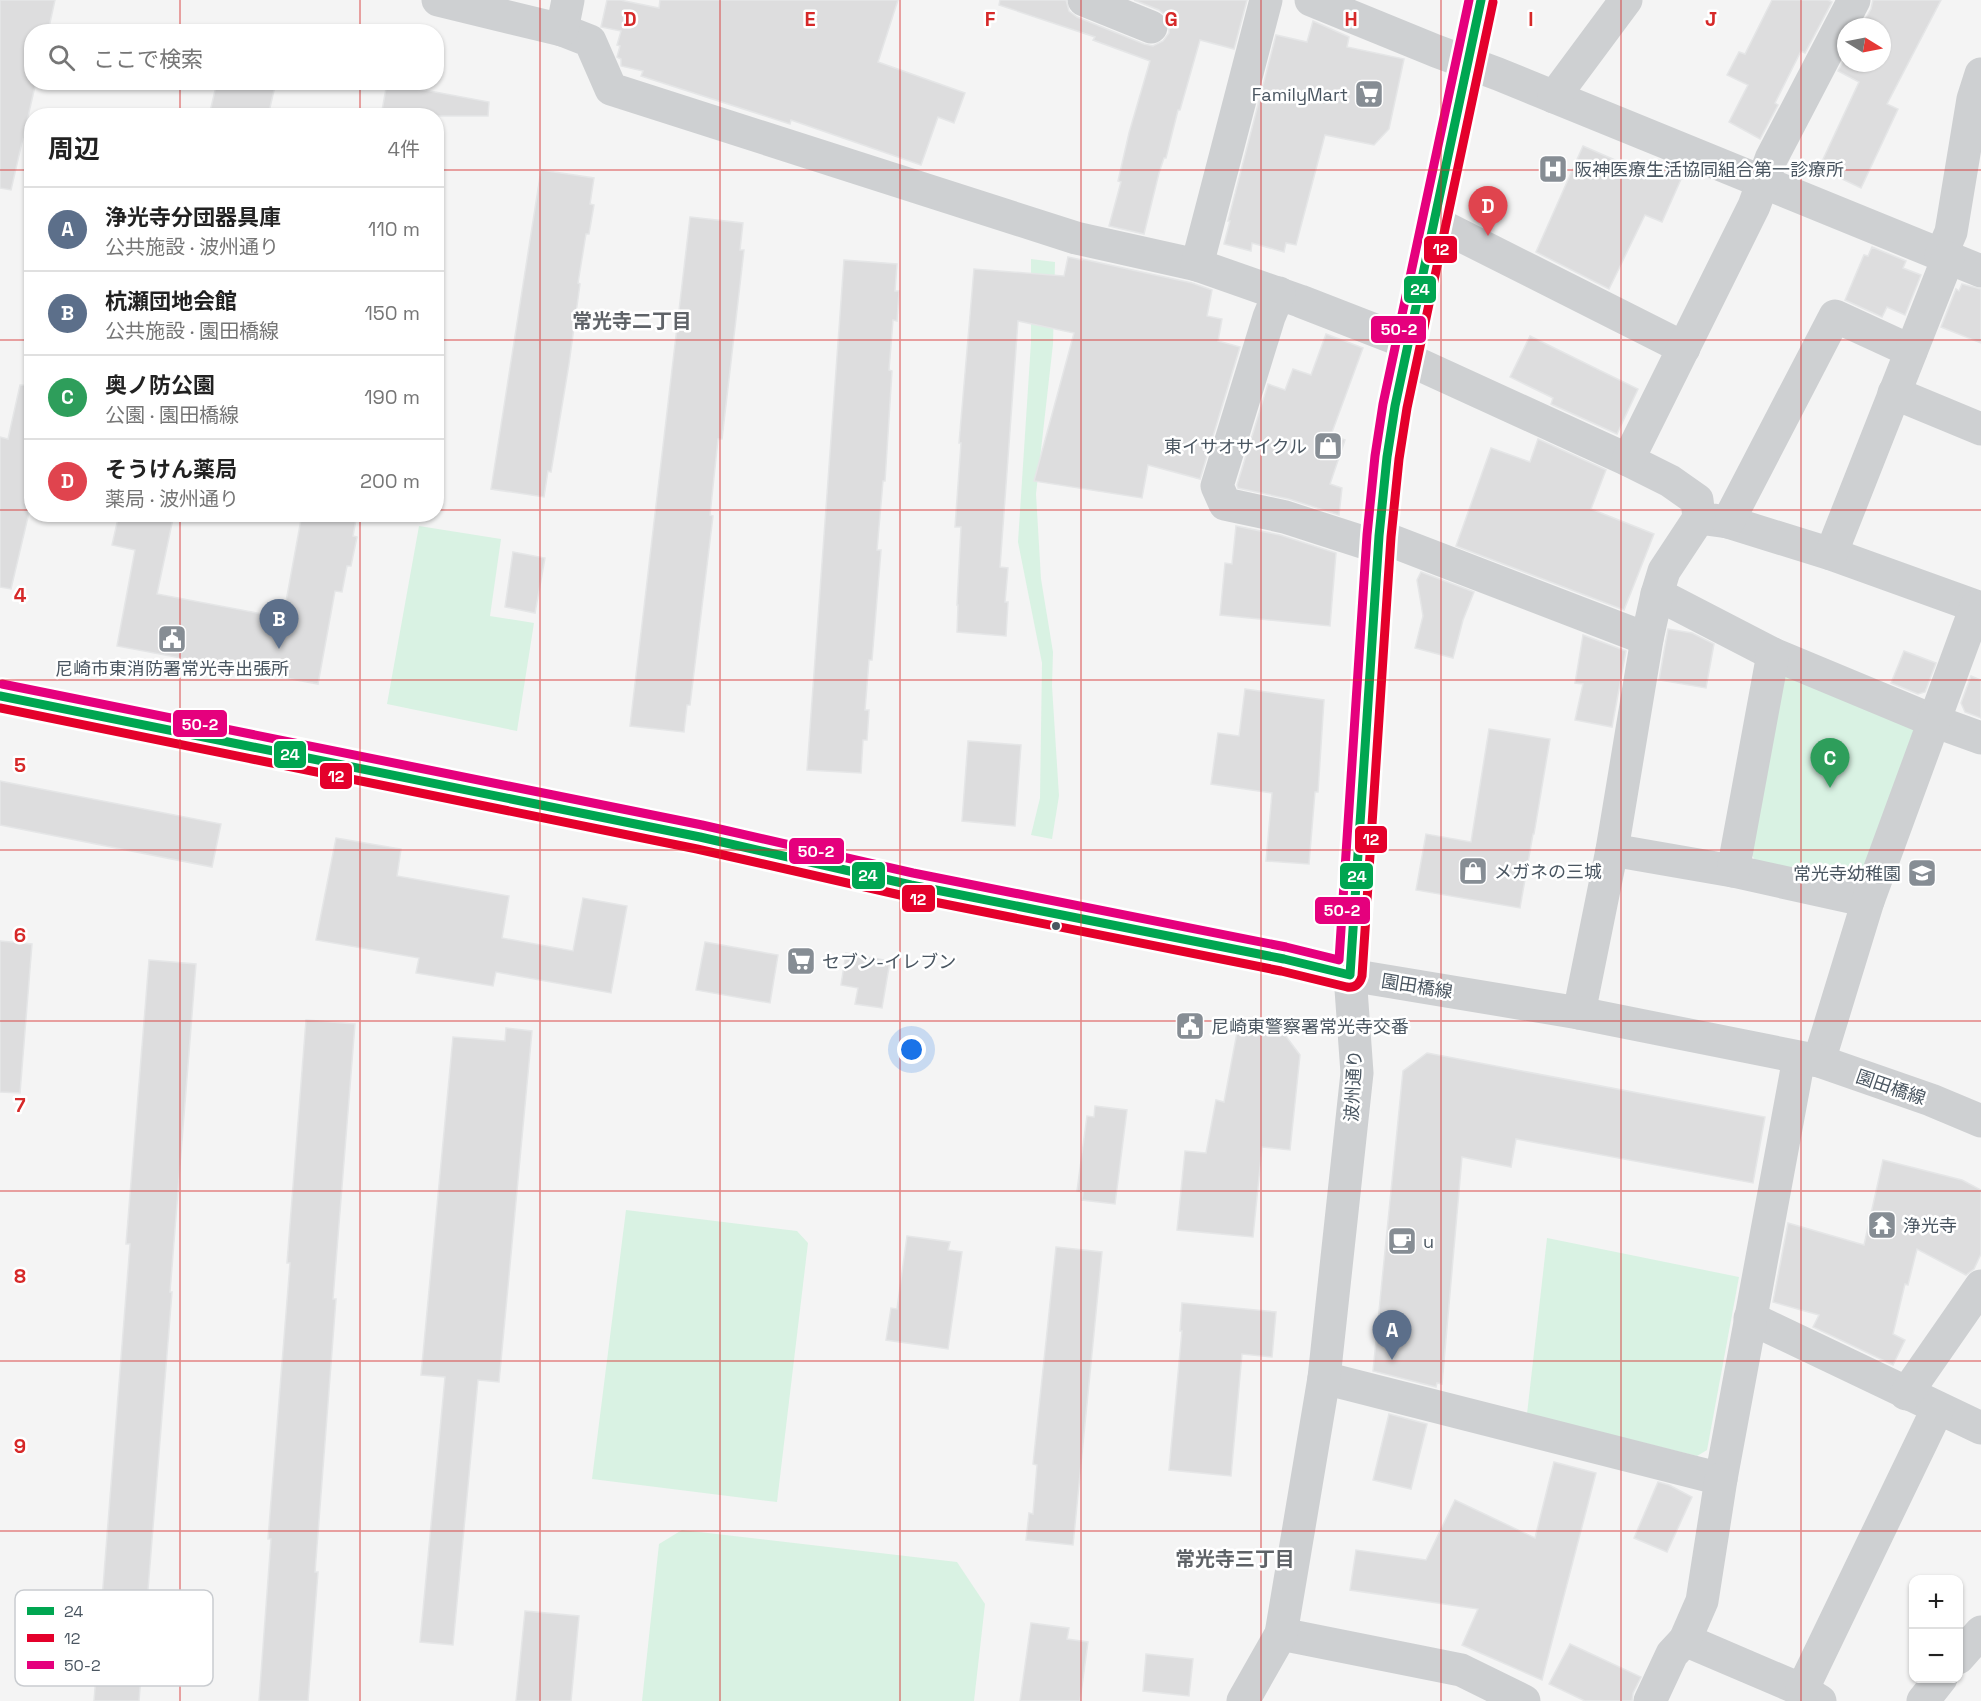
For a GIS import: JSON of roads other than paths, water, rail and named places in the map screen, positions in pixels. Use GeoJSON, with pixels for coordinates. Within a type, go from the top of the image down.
{"type":"FeatureCollection","features":[{"type":"Feature","properties":{"kind":"street"},"geometry":{"type":"LineString","coordinates":[[438,0],[565,15],[590,41],[611,89],[1076,238],[1197,265],[1279,293],[1407,351],[1628,460],[1670,482],[1697,500],[1713,520],[1831,554],[1978,608],[1809,1060],[1750,1318],[1702,1601],[1685,1640],[1672,1654],[1650,1701]]}},
{"type":"Feature","properties":{"kind":"street"},"geometry":{"type":"LineString","coordinates":[[1084,0],[1148,16]]}},
{"type":"Feature","properties":{"kind":"street"},"geometry":{"type":"LineString","coordinates":[[1197,265],[1266,0]]}},
{"type":"Feature","properties":{"kind":"street"},"geometry":{"type":"LineString","coordinates":[[1311,0],[1981,271]]}},
{"type":"Feature","properties":{"kind":"street","name":"波州通り"},"geometry":{"type":"LineString","coordinates":[[1242,1701],[1281,1634],[1324,1378],[1357,1073],[1350,975],[1378,541],[1387,457],[1481,0]]}},
{"type":"Feature","properties":{"kind":"street"},"geometry":{"type":"LineString","coordinates":[[1554,98],[1626,0]]}},
{"type":"Feature","properties":{"kind":"street"},"geometry":{"type":"LineString","coordinates":[[1628,460],[1754,206],[1771,159],[1854,0]]}},
{"type":"Feature","properties":{"kind":"street"},"geometry":{"type":"LineString","coordinates":[[1831,554],[1911,351],[1944,256],[1951,232],[1978,92]]}},
{"type":"Feature","properties":{"kind":"street"},"geometry":{"type":"LineString","coordinates":[[1434,222],[1684,348]]}},
{"type":"Feature","properties":{"kind":"street"},"geometry":{"type":"LineString","coordinates":[[1279,293],[1269,317],[1217,486],[1225,504],[1378,541],[1647,639]]}},
{"type":"Feature","properties":{"kind":"street"},"geometry":{"type":"LineString","coordinates":[[1579,1013],[1612,850],[1647,639],[1664,571],[1713,520],[1835,316],[1911,351]]}},
{"type":"Feature","properties":{"kind":"street"},"geometry":{"type":"LineString","coordinates":[[1894,393],[1981,429]]}},
{"type":"Feature","properties":{"kind":"street"},"geometry":{"type":"LineString","coordinates":[[1657,594],[1773,654],[1934,721],[1981,738]]}},
{"type":"Feature","properties":{"kind":"street"},"geometry":{"type":"LineString","coordinates":[[1733,871],[1773,654]]}},
{"type":"Feature","properties":{"kind":"street","name":"園田橋線"},"geometry":{"type":"LineString","coordinates":[[0,696],[678,833],[911,885],[1272,957],[1350,975],[1579,1013],[1809,1060],[1931,1101],[1981,1121]]}},
{"type":"Feature","properties":{"kind":"street"},"geometry":{"type":"LineString","coordinates":[[1612,850],[1733,871],[1868,901]]}},
{"type":"Feature","properties":{"kind":"street"},"geometry":{"type":"LineString","coordinates":[[1906,1394],[1981,1286]]}},
{"type":"Feature","properties":{"kind":"street"},"geometry":{"type":"LineString","coordinates":[[1750,1318],[1981,1428]]}},
{"type":"Feature","properties":{"kind":"street"},"geometry":{"type":"LineString","coordinates":[[1324,1378],[1721,1479]]}},
{"type":"Feature","properties":{"kind":"street"},"geometry":{"type":"LineString","coordinates":[[1685,1640],[1811,1696],[1938,1408]]}},
{"type":"Feature","properties":{"kind":"street"},"geometry":{"type":"LineString","coordinates":[[1963,1653],[1981,1632]]}},
{"type":"Feature","properties":{"kind":"street"},"geometry":{"type":"LineString","coordinates":[[1281,1634],[1461,1670],[1524,1701]]}},
{"type":"Feature","properties":{"kind":"street"},"geometry":{"type":"LineString","coordinates":[[1923,1701],[1937,1683]]}},
{"type":"Feature","properties":{"kind":"place","name":"FamilyMart"},"geometry":{"type":"Point","coordinates":[1369,94]}},
{"type":"Feature","properties":{"kind":"place","name":"阪神医療生活協同組合第一診療所"},"geometry":{"type":"Point","coordinates":[1553,169]}},
{"type":"Feature","properties":{"kind":"place","name":"そうけん薬局"},"geometry":{"type":"Point","coordinates":[1488,236]}},
{"type":"Feature","properties":{"kind":"place","name":"東イサオサイクル"},"geometry":{"type":"Point","coordinates":[1328,446]}},
{"type":"Feature","properties":{"kind":"place","name":"尼崎市東消防署常光寺出張所"},"geometry":{"type":"Point","coordinates":[172,639]}},
{"type":"Feature","properties":{"kind":"place","name":"杭瀬団地会館"},"geometry":{"type":"Point","coordinates":[279,649]}},
{"type":"Feature","properties":{"kind":"place","name":"奥ノ防公園"},"geometry":{"type":"Point","coordinates":[1830,788]}},
{"type":"Feature","properties":{"kind":"place","name":"メガネの三城"},"geometry":{"type":"Point","coordinates":[1473,871]}},
{"type":"Feature","properties":{"kind":"place","name":"常光寺幼稚園"},"geometry":{"type":"Point","coordinates":[1922,873]}},
{"type":"Feature","properties":{"kind":"place","name":"セブン-イレブン"},"geometry":{"type":"Point","coordinates":[801,961]}},
{"type":"Feature","properties":{"kind":"place","name":"尼崎東警察署常光寺交番"},"geometry":{"type":"Point","coordinates":[1190,1026]}},
{"type":"Feature","properties":{"kind":"place","name":"浄光寺"},"geometry":{"type":"Point","coordinates":[1882,1225]}},
{"type":"Feature","properties":{"kind":"place","name":"u"},"geometry":{"type":"Point","coordinates":[1402,1241]}},
{"type":"Feature","properties":{"kind":"place","name":"浄光寺分団器具庫"},"geometry":{"type":"Point","coordinates":[1392,1360]}},
{"type":"Feature","properties":{"kind":"district","name":"常光寺二丁目"},"geometry":{"type":"Point","coordinates":[632,321]}},
{"type":"Feature","properties":{"kind":"district","name":"常光寺三丁目"},"geometry":{"type":"Point","coordinates":[1235,1559]}}]}
